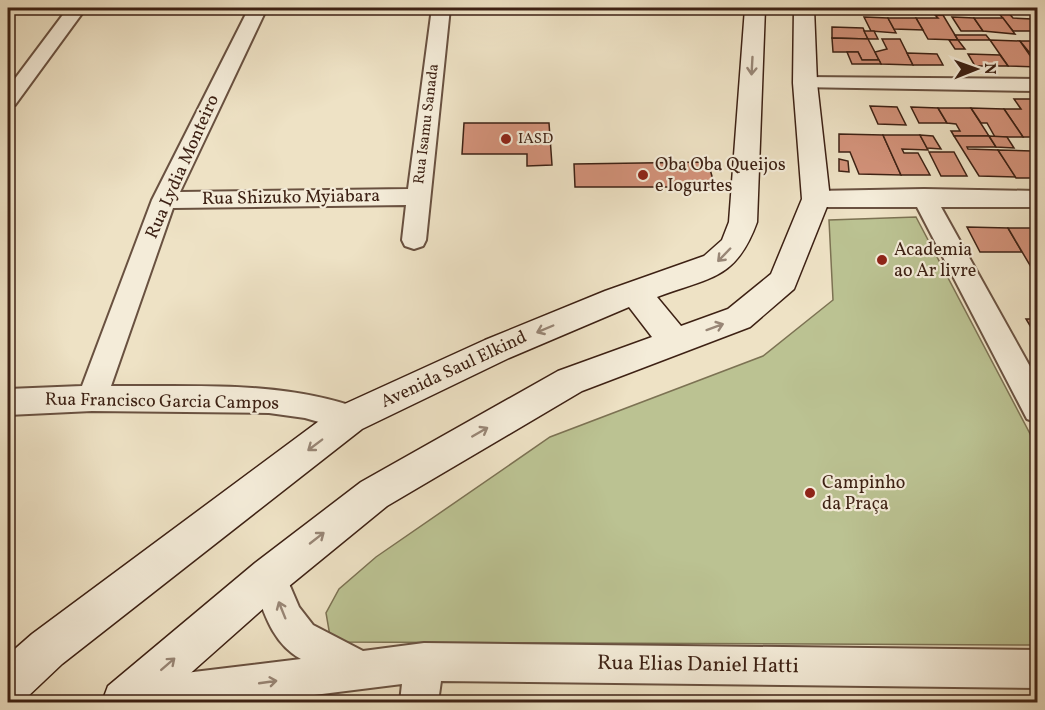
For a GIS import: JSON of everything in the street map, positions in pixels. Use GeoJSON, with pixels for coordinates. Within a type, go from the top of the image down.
{"type":"FeatureCollection","features":[{"type":"Feature","properties":{"kind":"main road","name":"Avenida Saul Elkind"},"geometry":{"type":"LineString","coordinates":[[8,684],[47,649],[350,418],[616,298],[715,264],[734,245],[742,222],[755,8]]}},
{"type":"Feature","properties":{"kind":"main road"},"geometry":{"type":"LineString","coordinates":[[126,701],[269,577],[374,494],[570,381],[739,318],[783,281],[816,199],[805,83],[804,8]]}},
{"type":"Feature","properties":{"kind":"main road"},"geometry":{"type":"LineString","coordinates":[[636,293],[675,342]]}},
{"type":"Feature","properties":{"kind":"street"},"geometry":{"type":"LineString","coordinates":[[8,101],[77,8]]}},
{"type":"Feature","properties":{"kind":"street","name":"Rua Lydia Monteiro"},"geometry":{"type":"LineString","coordinates":[[92,398],[164,200],[258,8]]}},
{"type":"Feature","properties":{"kind":"street","name":"Rua Isamu Sanada"},"geometry":{"type":"LineString","coordinates":[[414,240],[441,8]]}},
{"type":"Feature","properties":{"kind":"street"},"geometry":{"type":"LineString","coordinates":[[805,83],[1038,85]]}},
{"type":"Feature","properties":{"kind":"street","name":"Rua Shizuko Myiabara"},"geometry":{"type":"LineString","coordinates":[[164,200],[418,197]]}},
{"type":"Feature","properties":{"kind":"street"},"geometry":{"type":"LineString","coordinates":[[816,199],[924,197],[1038,199]]}},
{"type":"Feature","properties":{"kind":"street"},"geometry":{"type":"LineString","coordinates":[[924,197],[1034,397]]}},
{"type":"Feature","properties":{"kind":"street","name":"Rua Francisco Garcia Campos"},"geometry":{"type":"LineString","coordinates":[[8,402],[92,398],[269,400],[304,405],[350,418]]}},
{"type":"Feature","properties":{"kind":"street"},"geometry":{"type":"LineString","coordinates":[[269,577],[286,620],[300,638],[359,669]]}},
{"type":"Feature","properties":{"kind":"street"},"geometry":{"type":"LineString","coordinates":[[419,702],[424,662]]}},
{"type":"Feature","properties":{"kind":"street","name":"Rua Elias Daniel Hatti"},"geometry":{"type":"LineString","coordinates":[[126,701],[424,662],[1038,669]]}},
{"type":"Feature","properties":{"kind":"green space"},"geometry":{"type":"Polygon","coordinates":[[[916,217],[1037,447],[1037,645],[331,642],[326,613],[339,589],[376,557],[550,437],[763,356],[833,300],[829,220],[916,217]]]}},
{"type":"Feature","properties":{"kind":"building"},"geometry":{"type":"Polygon","coordinates":[[[997,11],[1007,11],[1013,18],[1032,19],[1038,25],[1038,31],[1013,31],[997,11]]]}},
{"type":"Feature","properties":{"kind":"building"},"geometry":{"type":"Polygon","coordinates":[[[935,15],[943,15],[958,40],[928,39],[916,18],[938,18],[935,15]]]}},
{"type":"Feature","properties":{"kind":"building"},"geometry":{"type":"Polygon","coordinates":[[[864,17],[888,18],[896,33],[871,31],[864,17]]]}},
{"type":"Feature","properties":{"kind":"building"},"geometry":{"type":"Polygon","coordinates":[[[952,17],[974,18],[983,31],[961,31],[952,17]]]}},
{"type":"Feature","properties":{"kind":"building"},"geometry":{"type":"Polygon","coordinates":[[[888,18],[916,18],[923,30],[894,29],[888,18]]]}},
{"type":"Feature","properties":{"kind":"building"},"geometry":{"type":"Polygon","coordinates":[[[974,18],[1003,18],[1015,34],[983,31],[974,18]]]}},
{"type":"Feature","properties":{"kind":"building"},"geometry":{"type":"Polygon","coordinates":[[[832,27],[863,28],[868,39],[832,38],[832,27]]]}},
{"type":"Feature","properties":{"kind":"building"},"geometry":{"type":"Polygon","coordinates":[[[864,31],[874,31],[878,39],[868,39],[864,31]]]}},
{"type":"Feature","properties":{"kind":"building"},"geometry":{"type":"Polygon","coordinates":[[[955,35],[986,35],[990,40],[958,40],[955,35]]]}},
{"type":"Feature","properties":{"kind":"building"},"geometry":{"type":"Polygon","coordinates":[[[832,38],[868,39],[879,60],[862,60],[858,52],[833,52],[832,38]]]}},
{"type":"Feature","properties":{"kind":"building"},"geometry":{"type":"Polygon","coordinates":[[[882,39],[900,39],[913,65],[881,64],[875,52],[887,49],[882,39]]]}},
{"type":"Feature","properties":{"kind":"building"},"geometry":{"type":"Polygon","coordinates":[[[949,40],[958,40],[965,49],[955,49],[949,40]]]}},
{"type":"Feature","properties":{"kind":"building"},"geometry":{"type":"Polygon","coordinates":[[[990,40],[1020,41],[1038,67],[1008,66],[990,40]]]}},
{"type":"Feature","properties":{"kind":"building"},"geometry":{"type":"Polygon","coordinates":[[[1020,41],[1035,41],[1038,45],[1038,63],[1020,41]]]}},
{"type":"Feature","properties":{"kind":"building"},"geometry":{"type":"Polygon","coordinates":[[[847,52],[858,52],[862,60],[879,60],[881,64],[852,64],[847,52]]]}},
{"type":"Feature","properties":{"kind":"building"},"geometry":{"type":"Polygon","coordinates":[[[907,53],[937,54],[943,65],[913,65],[907,53]]]}},
{"type":"Feature","properties":{"kind":"building"},"geometry":{"type":"Polygon","coordinates":[[[968,54],[1000,55],[1008,66],[975,66],[968,54]]]}},
{"type":"Feature","properties":{"kind":"building"},"geometry":{"type":"Polygon","coordinates":[[[1014,99],[1033,99],[1038,105],[1038,137],[1023,137],[1004,109],[1021,109],[1014,99]]]}},
{"type":"Feature","properties":{"kind":"building"},"geometry":{"type":"Polygon","coordinates":[[[870,106],[897,107],[906,125],[878,124],[870,106]]]}},
{"type":"Feature","properties":{"kind":"building"},"geometry":{"type":"Polygon","coordinates":[[[911,107],[938,108],[947,123],[919,123],[911,107]]]}},
{"type":"Feature","properties":{"kind":"building"},"geometry":{"type":"Polygon","coordinates":[[[938,108],[971,108],[989,136],[954,136],[951,131],[960,131],[956,124],[947,123],[938,108]]]}},
{"type":"Feature","properties":{"kind":"building"},"geometry":{"type":"Polygon","coordinates":[[[971,108],[1004,109],[1023,137],[995,137],[987,123],[981,123],[971,108]]]}},
{"type":"Feature","properties":{"kind":"building","name":"IASD"},"geometry":{"type":"Polygon","coordinates":[[[464,123],[549,123],[552,165],[527,166],[527,154],[462,154],[464,123]]]}},
{"type":"Feature","properties":{"kind":"building"},"geometry":{"type":"Polygon","coordinates":[[[839,134],[883,135],[901,175],[859,174],[850,152],[839,152],[839,134]]]}},
{"type":"Feature","properties":{"kind":"building"},"geometry":{"type":"Polygon","coordinates":[[[883,135],[920,135],[928,150],[902,149],[904,153],[918,153],[930,175],[901,175],[883,135]]]}},
{"type":"Feature","properties":{"kind":"building"},"geometry":{"type":"Polygon","coordinates":[[[920,135],[933,136],[941,149],[927,148],[920,135]]]}},
{"type":"Feature","properties":{"kind":"building"},"geometry":{"type":"Polygon","coordinates":[[[954,136],[989,136],[996,147],[967,147],[968,149],[998,150],[1016,177],[979,176],[954,136]]]}},
{"type":"Feature","properties":{"kind":"building"},"geometry":{"type":"Polygon","coordinates":[[[989,136],[1007,137],[1014,148],[996,147],[989,136]]]}},
{"type":"Feature","properties":{"kind":"building"},"geometry":{"type":"Polygon","coordinates":[[[998,150],[1032,151],[1038,159],[1038,178],[1016,178],[998,150]]]}},
{"type":"Feature","properties":{"kind":"building"},"geometry":{"type":"Polygon","coordinates":[[[929,152],[954,152],[967,176],[941,176],[929,152]]]}},
{"type":"Feature","properties":{"kind":"building"},"geometry":{"type":"Polygon","coordinates":[[[839,159],[848,161],[849,172],[839,171],[839,159]]]}},
{"type":"Feature","properties":{"kind":"building","name":"Oba Oba Queijos e Iogurtes"},"geometry":{"type":"Polygon","coordinates":[[[708,162],[715,187],[575,187],[574,164],[708,162]]]}},
{"type":"Feature","properties":{"kind":"building"},"geometry":{"type":"Polygon","coordinates":[[[967,227],[1008,228],[1022,252],[980,252],[967,227]]]}},
{"type":"Feature","properties":{"kind":"building"},"geometry":{"type":"Polygon","coordinates":[[[1008,228],[1038,228],[1038,267],[1031,267],[1008,228]]]}},
{"type":"Feature","properties":{"kind":"building"},"geometry":{"type":"Polygon","coordinates":[[[1026,319],[1038,319],[1038,339],[1026,319]]]}},
{"type":"Feature","properties":{"kind":"place","name":"IASD"},"geometry":{"type":"Point","coordinates":[506,139]}},
{"type":"Feature","properties":{"kind":"place","name":"Oba Oba Queijos e Iogurtes"},"geometry":{"type":"Point","coordinates":[643,175]}},
{"type":"Feature","properties":{"kind":"place","name":"Academia ao Ar livre"},"geometry":{"type":"Point","coordinates":[882,260]}},
{"type":"Feature","properties":{"kind":"place","name":"Campinho da Praça"},"geometry":{"type":"Point","coordinates":[810,493]}}]}
